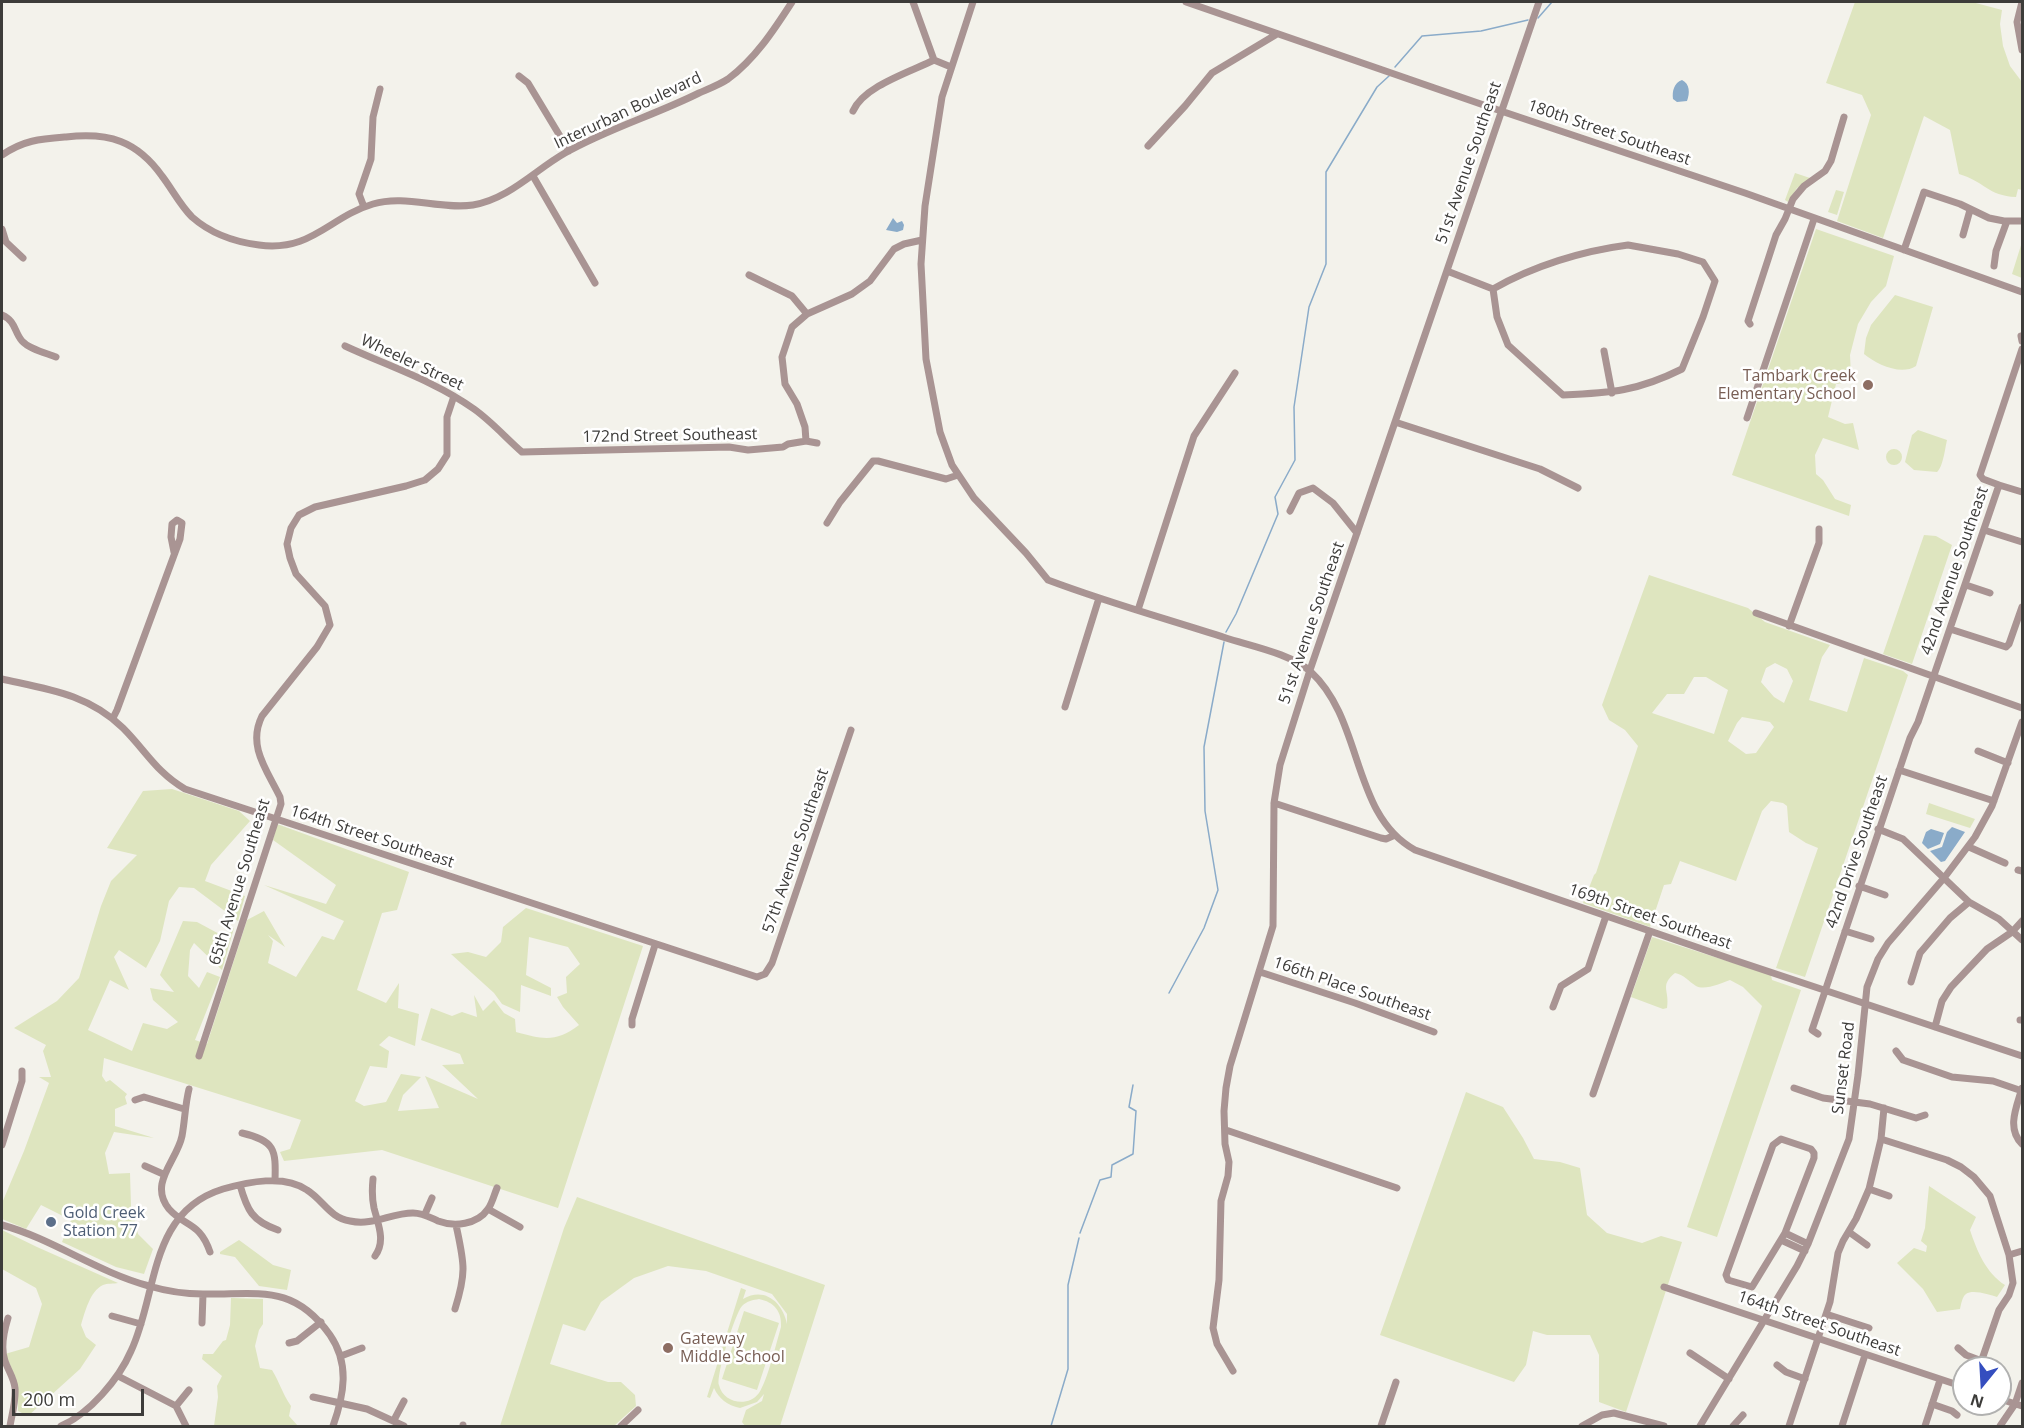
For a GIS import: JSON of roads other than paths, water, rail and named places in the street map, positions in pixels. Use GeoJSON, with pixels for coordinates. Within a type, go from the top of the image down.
{"type":"FeatureCollection","features":[{"type":"Feature","properties":{"kind":"street","name":"Interurban Boulevard"},"geometry":{"type":"LineString","coordinates":[[2,155],[16,145],[29,140],[72,136],[114,139],[133,146],[149,159],[191,216],[201,224],[230,239],[258,245],[293,244],[314,236],[354,211],[374,203],[395,201],[447,206],[474,205],[494,198],[569,151],[726,80],[766,41],[792,2]]}},
{"type":"Feature","properties":{"kind":"street"},"geometry":{"type":"LineString","coordinates":[[913,2],[934,60],[951,67]]}},
{"type":"Feature","properties":{"kind":"street"},"geometry":{"type":"LineString","coordinates":[[973,2],[940,105],[922,240],[922,294],[926,359],[945,449],[958,475],[983,508],[1048,580],[1282,656],[1310,670],[1332,697],[1343,716],[1371,799],[1395,835],[1386,839],[1381,838],[1274,803]]}},
{"type":"Feature","properties":{"kind":"street","name":"180th Street Southeast"},"geometry":{"type":"LineString","coordinates":[[1186,2],[1789,209],[2022,292]]}},
{"type":"Feature","properties":{"kind":"street","name":"51st Avenue Southeast"},"geometry":{"type":"LineString","coordinates":[[1233,1371],[1216,1344],[1213,1328],[1219,1273],[1221,1201],[1228,1176],[1229,1162],[1225,1144],[1224,1111],[1230,1066],[1273,926],[1274,803],[1280,765],[1310,670],[1539,2]]}},
{"type":"Feature","properties":{"kind":"street"},"geometry":{"type":"LineString","coordinates":[[2022,2],[2017,22],[2022,51]]}},
{"type":"Feature","properties":{"kind":"street"},"geometry":{"type":"LineString","coordinates":[[1148,146],[1212,73],[1276,34]]}},
{"type":"Feature","properties":{"kind":"street"},"geometry":{"type":"LineString","coordinates":[[853,111],[858,101],[869,91],[934,60]]}},
{"type":"Feature","properties":{"kind":"street"},"geometry":{"type":"LineString","coordinates":[[519,75],[528,83],[569,151]]}},
{"type":"Feature","properties":{"kind":"street"},"geometry":{"type":"LineString","coordinates":[[364,207],[359,194],[371,159],[373,117],[380,89]]}},
{"type":"Feature","properties":{"kind":"street"},"geometry":{"type":"LineString","coordinates":[[1750,324],[1748,321],[1768,257],[1792,199],[1825,171],[1844,117]]}},
{"type":"Feature","properties":{"kind":"street"},"geometry":{"type":"LineString","coordinates":[[532,176],[595,283]]}},
{"type":"Feature","properties":{"kind":"street"},"geometry":{"type":"LineString","coordinates":[[1904,250],[1924,192],[1960,204],[1989,218],[2022,221]]}},
{"type":"Feature","properties":{"kind":"street"},"geometry":{"type":"LineString","coordinates":[[1962,235],[1970,210]]}},
{"type":"Feature","properties":{"kind":"street"},"geometry":{"type":"LineString","coordinates":[[1747,418],[1814,219]]}},
{"type":"Feature","properties":{"kind":"street"},"geometry":{"type":"LineString","coordinates":[[1994,266],[1996,251],[2007,221]]}},
{"type":"Feature","properties":{"kind":"street"},"geometry":{"type":"LineString","coordinates":[[2,229],[6,242],[23,258]]}},
{"type":"Feature","properties":{"kind":"street"},"geometry":{"type":"LineString","coordinates":[[806,441],[805,426],[797,404],[785,384],[782,357],[792,327],[807,314],[852,294],[870,280],[894,249],[922,240]]}},
{"type":"Feature","properties":{"kind":"street"},"geometry":{"type":"LineString","coordinates":[[1628,245],[1678,254],[1703,262],[1715,281],[1682,369],[1657,381],[1612,393],[1563,395],[1546,382],[1508,345],[1497,317],[1492,289],[1569,257],[1598,249],[1628,245]]}},
{"type":"Feature","properties":{"kind":"street"},"geometry":{"type":"LineString","coordinates":[[1448,271],[1492,289]]}},
{"type":"Feature","properties":{"kind":"street"},"geometry":{"type":"LineString","coordinates":[[749,274],[792,296],[807,314]]}},
{"type":"Feature","properties":{"kind":"street"},"geometry":{"type":"LineString","coordinates":[[2,315],[14,325],[23,343],[56,357]]}},
{"type":"Feature","properties":{"kind":"street","name":"Wheeler Street"},"geometry":{"type":"LineString","coordinates":[[345,346],[454,396],[475,409],[522,452]]}},
{"type":"Feature","properties":{"kind":"street","name":"42nd Avenue Southeast"},"geometry":{"type":"LineString","coordinates":[[1934,677],[1999,484],[1980,475],[2022,348]]}},
{"type":"Feature","properties":{"kind":"street"},"geometry":{"type":"LineString","coordinates":[[1604,351],[1612,393]]}},
{"type":"Feature","properties":{"kind":"street"},"geometry":{"type":"LineString","coordinates":[[1138,610],[1194,436],[1235,373]]}},
{"type":"Feature","properties":{"kind":"street","name":"65th Avenue Southeast"},"geometry":{"type":"LineString","coordinates":[[199,1056],[281,804],[280,797],[255,743],[256,728],[262,716],[317,647],[330,625],[325,606],[296,574],[287,544],[291,528],[299,515],[315,507],[406,486],[425,480],[438,470],[447,455],[447,417],[454,396]]}},
{"type":"Feature","properties":{"kind":"street"},"geometry":{"type":"LineString","coordinates":[[1395,422],[1540,469],[1578,488]]}},
{"type":"Feature","properties":{"kind":"street","name":"172nd Street Southeast"},"geometry":{"type":"LineString","coordinates":[[522,452],[729,447],[748,450],[783,447],[806,441],[818,443]]}},
{"type":"Feature","properties":{"kind":"street"},"geometry":{"type":"LineString","coordinates":[[827,524],[840,502],[873,461],[878,460],[946,478],[958,475]]}},
{"type":"Feature","properties":{"kind":"street"},"geometry":{"type":"LineString","coordinates":[[1999,484],[2022,492]]}},
{"type":"Feature","properties":{"kind":"street"},"geometry":{"type":"LineString","coordinates":[[1290,511],[1299,493],[1313,488],[1333,502],[1357,533]]}},
{"type":"Feature","properties":{"kind":"street"},"geometry":{"type":"LineString","coordinates":[[1789,626],[1819,543],[1819,529]]}},
{"type":"Feature","properties":{"kind":"street"},"geometry":{"type":"LineString","coordinates":[[1984,530],[2022,542]]}},
{"type":"Feature","properties":{"kind":"street"},"geometry":{"type":"LineString","coordinates":[[112,718],[117,710],[174,552]]}},
{"type":"Feature","properties":{"kind":"street"},"geometry":{"type":"LineString","coordinates":[[1966,585],[1990,593]]}},
{"type":"Feature","properties":{"kind":"street"},"geometry":{"type":"LineString","coordinates":[[1065,707],[1099,598]]}},
{"type":"Feature","properties":{"kind":"street"},"geometry":{"type":"LineString","coordinates":[[1950,629],[2006,648],[2022,607]]}},
{"type":"Feature","properties":{"kind":"street"},"geometry":{"type":"LineString","coordinates":[[1756,614],[2022,708]]}},
{"type":"Feature","properties":{"kind":"street","name":"42nd Drive Southeast"},"geometry":{"type":"LineString","coordinates":[[1818,1034],[1812,1030],[1878,829],[1934,677]]}},
{"type":"Feature","properties":{"kind":"street","name":"164th Street Southeast"},"geometry":{"type":"LineString","coordinates":[[2,679],[75,697],[97,706],[125,729],[169,780],[185,789],[655,945],[753,976],[761,976]]}},
{"type":"Feature","properties":{"kind":"street","name":"Sunset Road"},"geometry":{"type":"LineString","coordinates":[[1700,1426],[1807,1248],[1844,1156],[1849,1139],[1867,987],[1878,959],[1888,943],[1969,847],[1994,801],[2022,722]]}},
{"type":"Feature","properties":{"kind":"street","name":"57th Avenue Southeast"},"geometry":{"type":"LineString","coordinates":[[761,976],[770,969],[851,730]]}},
{"type":"Feature","properties":{"kind":"street"},"geometry":{"type":"LineString","coordinates":[[1978,751],[2008,764]]}},
{"type":"Feature","properties":{"kind":"street"},"geometry":{"type":"LineString","coordinates":[[1899,770],[1994,801]]}},
{"type":"Feature","properties":{"kind":"street"},"geometry":{"type":"LineString","coordinates":[[1878,829],[1903,839],[1969,902],[1999,919],[2022,940]]}},
{"type":"Feature","properties":{"kind":"street","name":"169th Street Southeast"},"geometry":{"type":"LineString","coordinates":[[1395,835],[1422,853],[2022,1056]]}},
{"type":"Feature","properties":{"kind":"street"},"geometry":{"type":"LineString","coordinates":[[1969,847],[2005,863]]}},
{"type":"Feature","properties":{"kind":"street"},"geometry":{"type":"LineString","coordinates":[[1859,886],[1885,895]]}},
{"type":"Feature","properties":{"kind":"street"},"geometry":{"type":"LineString","coordinates":[[1911,982],[1915,963],[1920,953],[1950,918],[1969,902]]}},
{"type":"Feature","properties":{"kind":"street"},"geometry":{"type":"LineString","coordinates":[[1553,1007],[1561,986],[1588,969],[1606,916]]}},
{"type":"Feature","properties":{"kind":"street"},"geometry":{"type":"LineString","coordinates":[[1935,1027],[1942,1001],[1951,987],[1987,949],[2012,932],[2022,921]]}},
{"type":"Feature","properties":{"kind":"street"},"geometry":{"type":"LineString","coordinates":[[1593,1094],[1650,931]]}},
{"type":"Feature","properties":{"kind":"street"},"geometry":{"type":"LineString","coordinates":[[1845,931],[1871,939]]}},
{"type":"Feature","properties":{"kind":"street"},"geometry":{"type":"LineString","coordinates":[[632,1025],[655,945]]}},
{"type":"Feature","properties":{"kind":"street","name":"166th Place Southeast"},"geometry":{"type":"LineString","coordinates":[[1260,972],[1434,1032]]}},
{"type":"Feature","properties":{"kind":"street"},"geometry":{"type":"LineString","coordinates":[[1896,1051],[1903,1060],[1952,1077],[1993,1081],[2022,1090],[2013,1121],[2014,1131],[2022,1144]]}},
{"type":"Feature","properties":{"kind":"street"},"geometry":{"type":"LineString","coordinates":[[2,1145],[22,1081],[21,1071]]}},
{"type":"Feature","properties":{"kind":"street"},"geometry":{"type":"LineString","coordinates":[[1794,1088],[1823,1098],[1884,1108],[1916,1118],[1925,1115]]}},
{"type":"Feature","properties":{"kind":"street"},"geometry":{"type":"LineString","coordinates":[[189,1089],[184,1109],[182,1138],[164,1174],[161,1190],[171,1211],[194,1226],[207,1242],[210,1252]]}},
{"type":"Feature","properties":{"kind":"street"},"geometry":{"type":"LineString","coordinates":[[135,1100],[144,1097],[184,1109]]}},
{"type":"Feature","properties":{"kind":"street"},"geometry":{"type":"LineString","coordinates":[[1789,1426],[1826,1314],[1838,1253],[1869,1189],[1881,1139],[1884,1108]]}},
{"type":"Feature","properties":{"kind":"street"},"geometry":{"type":"LineString","coordinates":[[1226,1130],[1397,1188]]}},
{"type":"Feature","properties":{"kind":"street"},"geometry":{"type":"LineString","coordinates":[[242,1133],[259,1137],[270,1144],[275,1160],[275,1181]]}},
{"type":"Feature","properties":{"kind":"street"},"geometry":{"type":"LineString","coordinates":[[1781,1139],[1811,1149],[1814,1153],[1783,1237],[1752,1287],[1728,1280],[1726,1275],[1760,1176],[1773,1144],[1781,1139]]}},
{"type":"Feature","properties":{"kind":"street"},"geometry":{"type":"LineString","coordinates":[[1881,1139],[1947,1160],[1974,1177],[1990,1197],[2014,1276],[2012,1289],[1999,1311],[1983,1356]]}},
{"type":"Feature","properties":{"kind":"street"},"geometry":{"type":"LineString","coordinates":[[145,1166],[164,1174]]}},
{"type":"Feature","properties":{"kind":"street"},"geometry":{"type":"LineString","coordinates":[[373,1179],[372,1192],[381,1236],[380,1249],[375,1256]]}},
{"type":"Feature","properties":{"kind":"street"},"geometry":{"type":"LineString","coordinates":[[61,1426],[92,1404],[118,1376],[132,1350],[141,1324],[161,1247],[180,1217],[208,1196],[240,1185],[275,1181],[295,1184],[308,1190],[333,1215],[349,1221],[379,1221],[401,1214],[425,1214],[438,1221],[456,1225],[480,1216],[488,1209],[497,1188]]}},
{"type":"Feature","properties":{"kind":"street"},"geometry":{"type":"LineString","coordinates":[[240,1185],[246,1207],[254,1217],[278,1230]]}},
{"type":"Feature","properties":{"kind":"street"},"geometry":{"type":"LineString","coordinates":[[1869,1189],[1889,1196]]}},
{"type":"Feature","properties":{"kind":"street"},"geometry":{"type":"LineString","coordinates":[[425,1214],[432,1198]]}},
{"type":"Feature","properties":{"kind":"street"},"geometry":{"type":"LineString","coordinates":[[488,1209],[520,1227]]}},
{"type":"Feature","properties":{"kind":"street"},"geometry":{"type":"LineString","coordinates":[[2,1225],[46,1242],[112,1273],[150,1286],[203,1294],[249,1292],[273,1294],[293,1302],[321,1322],[335,1342],[341,1356],[344,1380],[341,1403],[333,1426]]}},
{"type":"Feature","properties":{"kind":"street"},"geometry":{"type":"LineString","coordinates":[[455,1309],[465,1272],[456,1225]]}},
{"type":"Feature","properties":{"kind":"street"},"geometry":{"type":"LineString","coordinates":[[1849,1232],[1867,1245]]}},
{"type":"Feature","properties":{"kind":"street"},"geometry":{"type":"LineString","coordinates":[[1783,1237],[1807,1248]]}},
{"type":"Feature","properties":{"kind":"street"},"geometry":{"type":"LineString","coordinates":[[2009,1255],[2022,1251]]}},
{"type":"Feature","properties":{"kind":"street","name":"164th Street Southeast"},"geometry":{"type":"LineString","coordinates":[[1664,1287],[1952,1384]]}},
{"type":"Feature","properties":{"kind":"street"},"geometry":{"type":"LineString","coordinates":[[202,1323],[203,1294]]}},
{"type":"Feature","properties":{"kind":"street"},"geometry":{"type":"LineString","coordinates":[[1826,1314],[1869,1328]]}},
{"type":"Feature","properties":{"kind":"street"},"geometry":{"type":"LineString","coordinates":[[112,1316],[141,1324]]}},
{"type":"Feature","properties":{"kind":"street"},"geometry":{"type":"LineString","coordinates":[[8,1318],[2,1346],[4,1359],[15,1387],[15,1403],[10,1426]]}},
{"type":"Feature","properties":{"kind":"street"},"geometry":{"type":"LineString","coordinates":[[289,1343],[297,1341],[321,1322]]}},
{"type":"Feature","properties":{"kind":"street"},"geometry":{"type":"LineString","coordinates":[[341,1356],[362,1348]]}},
{"type":"Feature","properties":{"kind":"street"},"geometry":{"type":"LineString","coordinates":[[1958,1348],[1968,1356]]}},
{"type":"Feature","properties":{"kind":"street"},"geometry":{"type":"LineString","coordinates":[[1690,1353],[1729,1379]]}},
{"type":"Feature","properties":{"kind":"street"},"geometry":{"type":"LineString","coordinates":[[1842,1426],[1865,1355]]}},
{"type":"Feature","properties":{"kind":"street"},"geometry":{"type":"LineString","coordinates":[[1777,1365],[1786,1372],[1804,1378]]}},
{"type":"Feature","properties":{"kind":"street"},"geometry":{"type":"LineString","coordinates":[[118,1376],[176,1406],[186,1426]]}},
{"type":"Feature","properties":{"kind":"street"},"geometry":{"type":"LineString","coordinates":[[1925,1426],[1940,1380]]}},
{"type":"Feature","properties":{"kind":"street"},"geometry":{"type":"LineString","coordinates":[[1381,1426],[1396,1382]]}},
{"type":"Feature","properties":{"kind":"street"},"geometry":{"type":"LineString","coordinates":[[2000,1426],[2019,1405],[2022,1383]]}},
{"type":"Feature","properties":{"kind":"street"},"geometry":{"type":"LineString","coordinates":[[176,1406],[189,1390]]}},
{"type":"Feature","properties":{"kind":"street"},"geometry":{"type":"LineString","coordinates":[[313,1397],[367,1409],[404,1426]]}},
{"type":"Feature","properties":{"kind":"street"},"geometry":{"type":"LineString","coordinates":[[394,1420],[404,1401]]}},
{"type":"Feature","properties":{"kind":"street"},"geometry":{"type":"LineString","coordinates":[[1932,1404],[1952,1411]]}},
{"type":"Feature","properties":{"kind":"street"},"geometry":{"type":"LineString","coordinates":[[621,1426],[638,1410]]}},
{"type":"Feature","properties":{"kind":"street"},"geometry":{"type":"LineString","coordinates":[[1582,1426],[1602,1415],[1614,1413],[1664,1426]]}},
{"type":"Feature","properties":{"kind":"street"},"geometry":{"type":"LineString","coordinates":[[1733,1426],[1743,1415]]}},
{"type":"Feature","properties":{"kind":"water"},"geometry":{"type":"Polygon","coordinates":[[[1682,80],[1688,86],[1688,98],[1687,101],[1677,102],[1673,99],[1673,90],[1675,85],[1682,80]]]}},
{"type":"Feature","properties":{"kind":"water"},"geometry":{"type":"Polygon","coordinates":[[[893,218],[897,223],[902,221],[903,230],[897,232],[886,230],[893,218]]]}},
{"type":"Feature","properties":{"kind":"water"},"geometry":{"type":"Polygon","coordinates":[[[1952,827],[1965,832],[1945,861],[1941,862],[1930,851],[1942,847],[1947,832],[1952,827]]]}},
{"type":"Feature","properties":{"kind":"water"},"geometry":{"type":"Polygon","coordinates":[[[1931,829],[1944,833],[1940,844],[1928,849],[1922,843],[1926,832],[1931,829]]]}},
{"type":"Feature","properties":{"kind":"waterway"},"geometry":{"type":"LineString","coordinates":[[1538,18],[1552,2]]}},
{"type":"Feature","properties":{"kind":"waterway"},"geometry":{"type":"LineString","coordinates":[[1395,67],[1422,36],[1481,31],[1528,20]]}},
{"type":"Feature","properties":{"kind":"waterway"},"geometry":{"type":"LineString","coordinates":[[1226,632],[1236,614],[1278,514],[1275,497],[1295,460],[1294,407],[1309,307],[1326,264],[1326,172],[1377,87],[1389,76]]}},
{"type":"Feature","properties":{"kind":"waterway"},"geometry":{"type":"LineString","coordinates":[[1169,993],[1204,928],[1218,890],[1205,811],[1204,747],[1224,642]]}},
{"type":"Feature","properties":{"kind":"waterway"},"geometry":{"type":"LineString","coordinates":[[1080,1233],[1100,1180],[1111,1177],[1112,1165],[1133,1154],[1136,1111],[1129,1107],[1133,1085]]}},
{"type":"Feature","properties":{"kind":"waterway"},"geometry":{"type":"LineString","coordinates":[[1051,1426],[1068,1369],[1068,1285],[1079,1238]]}},
{"type":"Feature","properties":{"kind":"place","name":"Tambark Creek Elementary School"},"geometry":{"type":"Point","coordinates":[1868,385]}},
{"type":"Feature","properties":{"kind":"place","name":"Gold Creek Station 77"},"geometry":{"type":"Point","coordinates":[51,1222]}},
{"type":"Feature","properties":{"kind":"place","name":"Gateway Middle School"},"geometry":{"type":"Point","coordinates":[668,1348]}}]}
